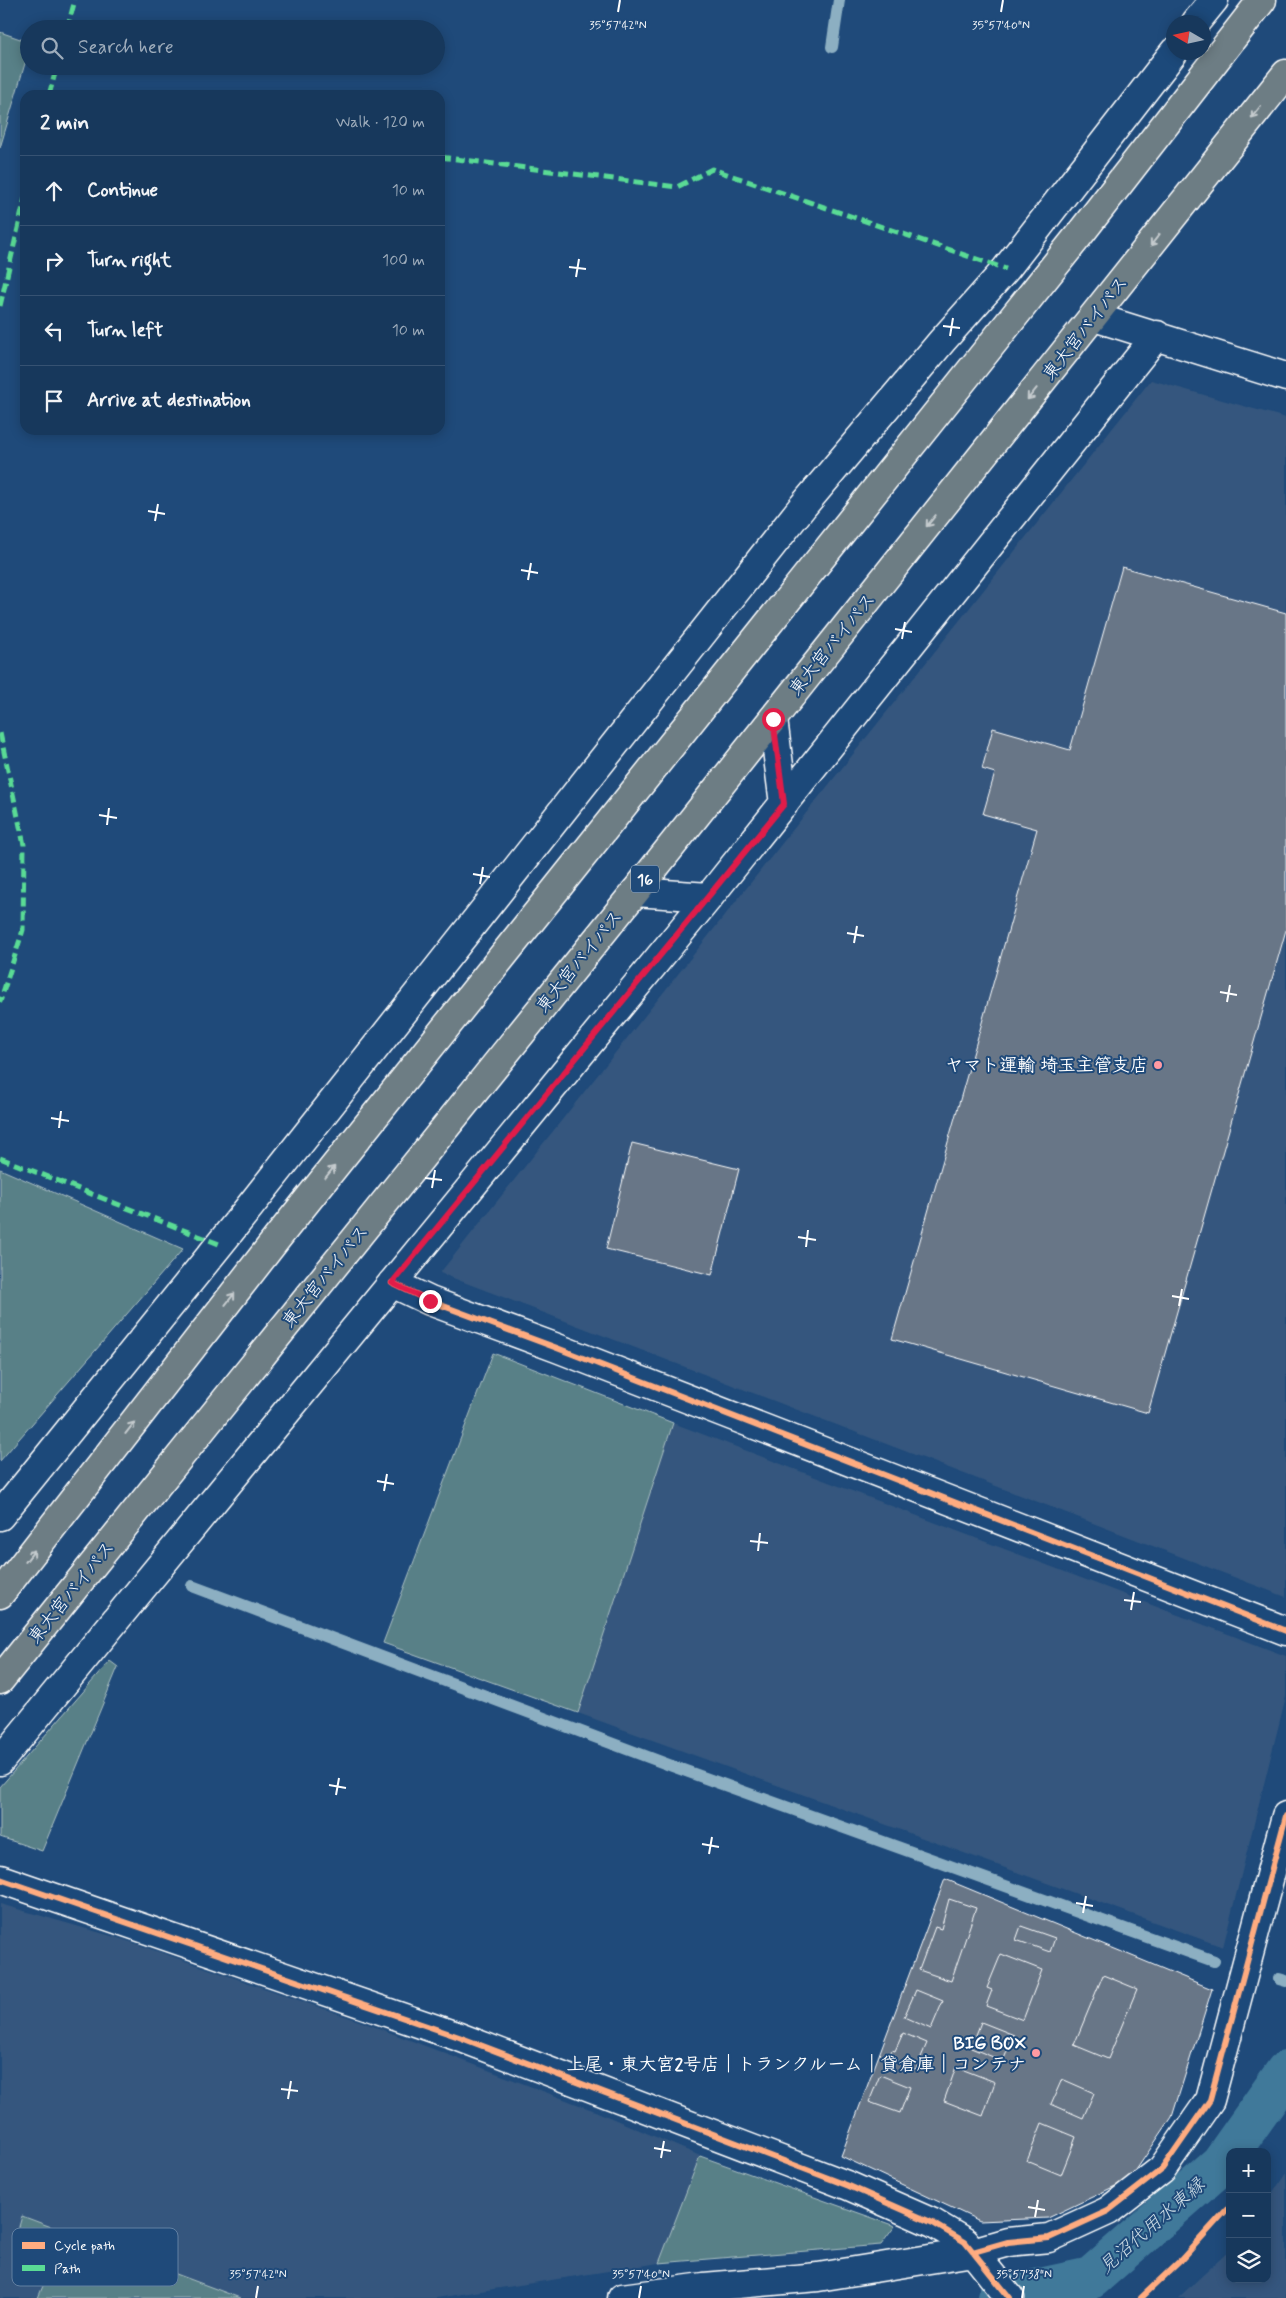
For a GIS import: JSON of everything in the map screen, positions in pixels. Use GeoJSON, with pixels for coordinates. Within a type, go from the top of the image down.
{"type":"FeatureCollection","features":[{"type":"Feature","properties":{"kind":"highway"},"geometry":{"type":"LineString","coordinates":[[0,1594],[278,1238],[1061,258],[1262,0]]}},
{"type":"Feature","properties":{"kind":"highway","name":"東大宮バイパス"},"geometry":{"type":"LineString","coordinates":[[0,1680],[773,719],[1286,74]]}},
{"type":"Feature","properties":{"kind":"street"},"geometry":{"type":"LineString","coordinates":[[1202,15],[1214,0]]}},
{"type":"Feature","properties":{"kind":"street"},"geometry":{"type":"LineString","coordinates":[[0,1516],[236,1224],[803,506],[942,341],[1006,269],[1168,60]]}},
{"type":"Feature","properties":{"kind":"street"},"geometry":{"type":"LineString","coordinates":[[1094,317],[1157,335],[1286,377]]}},
{"type":"Feature","properties":{"kind":"street"},"geometry":{"type":"LineString","coordinates":[[0,1761],[710,897],[1157,335]]}},
{"type":"Feature","properties":{"kind":"street"},"geometry":{"type":"LineString","coordinates":[[773,719],[784,804]]}},
{"type":"Feature","properties":{"kind":"street"},"geometry":{"type":"LineString","coordinates":[[634,892],[710,897]]}},
{"type":"Feature","properties":{"kind":"street"},"geometry":{"type":"LineString","coordinates":[[392,1283],[430,1301],[557,1348],[1286,1631]]}},
{"type":"Feature","properties":{"kind":"street"},"geometry":{"type":"LineString","coordinates":[[622,2298],[704,2287],[818,2277],[973,2252],[1008,2242],[1049,2238],[1108,2211],[1162,2169],[1210,2100],[1286,1816]]}},
{"type":"Feature","properties":{"kind":"street"},"geometry":{"type":"LineString","coordinates":[[0,1879],[459,2037],[849,2186],[933,2223],[964,2242],[1010,2298]]}},
{"type":"Feature","properties":{"kind":"shaded area"},"geometry":{"type":"Polygon","coordinates":[[[1151,380],[1286,418],[1286,1597],[440,1273],[1151,380]]]}},
{"type":"Feature","properties":{"kind":"shaded area"},"geometry":{"type":"Polygon","coordinates":[[[673,1423],[1286,1656],[1286,1696],[1223,1947],[578,1713],[673,1423]]]}},
{"type":"Feature","properties":{"kind":"shaded area"},"geometry":{"type":"Polygon","coordinates":[[[0,1904],[125,1940],[365,2023],[595,2111],[700,2156],[659,2263],[436,2298],[240,2298],[178,2275],[178,2228],[54,2228],[22,2216],[19,2228],[12,2228],[12,2286],[43,2286],[38,2298],[0,2298],[0,1904]]]}},
{"type":"Feature","properties":{"kind":"shaded area"},"geometry":{"type":"Polygon","coordinates":[[[1286,2173],[1286,2298],[1178,2298],[1226,2254],[1226,2283],[1271,2283],[1271,2196],[1286,2173]]]}},
{"type":"Feature","properties":{"kind":"green space"},"geometry":{"type":"Polygon","coordinates":[[[0,32],[20,39],[20,75],[22,75],[0,148],[0,32]]]}},
{"type":"Feature","properties":{"kind":"green space"},"geometry":{"type":"Polygon","coordinates":[[[0,1169],[183,1249],[0,1461],[0,1169]]]}},
{"type":"Feature","properties":{"kind":"green space"},"geometry":{"type":"Polygon","coordinates":[[[493,1353],[673,1423],[578,1713],[383,1643],[493,1353]]]}},
{"type":"Feature","properties":{"kind":"green space"},"geometry":{"type":"Polygon","coordinates":[[[110,1661],[118,1667],[42,1851],[0,1837],[0,1787],[110,1661]]]}},
{"type":"Feature","properties":{"kind":"green space"},"geometry":{"type":"Polygon","coordinates":[[[700,2156],[895,2226],[881,2245],[659,2263],[700,2156]]]}},
{"type":"Feature","properties":{"kind":"green space"},"geometry":{"type":"Polygon","coordinates":[[[22,2216],[54,2228],[19,2228],[22,2216]]]}},
{"type":"Feature","properties":{"kind":"green space"},"geometry":{"type":"Polygon","coordinates":[[[178,2275],[240,2298],[38,2298],[43,2286],[178,2286],[178,2275]]]}},
{"type":"Feature","properties":{"kind":"building"},"geometry":{"type":"Polygon","coordinates":[[[1122,567],[1286,613],[1286,930],[1148,1413],[892,1339],[1037,829],[983,814],[995,773],[982,769],[993,728],[1070,750],[1122,567]]]}},
{"type":"Feature","properties":{"kind":"building"},"geometry":{"type":"Polygon","coordinates":[[[632,1143],[739,1169],[712,1275],[606,1249],[632,1143]]]}},
{"type":"Feature","properties":{"kind":"building","name":"BIG BOX 上尾・東大宮2号店｜トランクルーム｜貸倉庫｜コンテナ"},"geometry":{"type":"Polygon","coordinates":[[[945,1879],[1212,1989],[1172,2117],[1130,2179],[1048,2218],[980,2221],[841,2156],[945,1879]]]}},
{"type":"Feature","properties":{"kind":"building"},"geometry":{"type":"Polygon","coordinates":[[[949,1899],[976,1908],[951,1981],[919,1970],[935,1927],[941,1929],[949,1899]]]}},
{"type":"Feature","properties":{"kind":"building"},"geometry":{"type":"Polygon","coordinates":[[[1021,1926],[1055,1938],[1050,1952],[1016,1940],[1021,1926]]]}},
{"type":"Feature","properties":{"kind":"building"},"geometry":{"type":"Polygon","coordinates":[[[1001,1954],[1042,1970],[1023,2020],[986,2006],[992,1990],[987,1988],[1001,1954]]]}},
{"type":"Feature","properties":{"kind":"building"},"geometry":{"type":"Polygon","coordinates":[[[1103,1975],[1137,1989],[1108,2059],[1074,2045],[1103,1975]]]}},
{"type":"Feature","properties":{"kind":"building"},"geometry":{"type":"Polygon","coordinates":[[[916,1990],[943,2001],[931,2029],[904,2017],[916,1990]]]}},
{"type":"Feature","properties":{"kind":"building"},"geometry":{"type":"Polygon","coordinates":[[[981,2022],[1014,2035],[1003,2061],[971,2048],[981,2022]]]}},
{"type":"Feature","properties":{"kind":"building"},"geometry":{"type":"Polygon","coordinates":[[[903,2033],[927,2043],[916,2069],[888,2057],[892,2050],[895,2051],[903,2033]]]}},
{"type":"Feature","properties":{"kind":"building"},"geometry":{"type":"Polygon","coordinates":[[[956,2067],[995,2082],[983,2116],[944,2101],[956,2067]]]}},
{"type":"Feature","properties":{"kind":"building"},"geometry":{"type":"Polygon","coordinates":[[[880,2075],[910,2087],[900,2113],[869,2102],[880,2075]]]}},
{"type":"Feature","properties":{"kind":"building"},"geometry":{"type":"Polygon","coordinates":[[[1062,2079],[1094,2093],[1083,2118],[1051,2104],[1062,2079]]]}},
{"type":"Feature","properties":{"kind":"building"},"geometry":{"type":"Polygon","coordinates":[[[1042,2123],[1076,2137],[1061,2175],[1027,2161],[1042,2123]]]}},
{"type":"Feature","properties":{"kind":"waterway"},"geometry":{"type":"LineString","coordinates":[[832,47],[839,0]]}},
{"type":"Feature","properties":{"kind":"waterway"},"geometry":{"type":"LineString","coordinates":[[192,1586],[672,1766],[1214,1961]]}},
{"type":"Feature","properties":{"kind":"waterway"},"geometry":{"type":"LineString","coordinates":[[1279,1979],[1286,1981]]}},
{"type":"Feature","properties":{"kind":"waterway","name":"見沼代用水東縁"},"geometry":{"type":"LineString","coordinates":[[998,2298],[1091,2278],[1221,2164],[1286,2072]]}},
{"type":"Feature","properties":{"kind":"marked path"},"geometry":{"type":"LineString","coordinates":[[69,20],[75,0]]}},
{"type":"Feature","properties":{"kind":"marked path"},"geometry":{"type":"LineString","coordinates":[[50,90],[55,75]]}},
{"type":"Feature","properties":{"kind":"marked path"},"geometry":{"type":"LineString","coordinates":[[445,158],[677,187],[712,169],[1006,269]]}},
{"type":"Feature","properties":{"kind":"marked path"},"geometry":{"type":"LineString","coordinates":[[0,306],[20,220]]}},
{"type":"Feature","properties":{"kind":"marked path"},"geometry":{"type":"LineString","coordinates":[[0,733],[24,845],[23,930],[0,1002]]}},
{"type":"Feature","properties":{"kind":"marked path"},"geometry":{"type":"LineString","coordinates":[[0,1158],[219,1244]]}},
{"type":"Feature","properties":{"kind":"cycle path"},"geometry":{"type":"LineString","coordinates":[[392,1283],[430,1301],[557,1348],[1286,1631]]}},
{"type":"Feature","properties":{"kind":"cycle path"},"geometry":{"type":"LineString","coordinates":[[973,2252],[1008,2242],[1049,2238],[1108,2211],[1162,2169],[1210,2100],[1286,1816]]}},
{"type":"Feature","properties":{"kind":"cycle path"},"geometry":{"type":"LineString","coordinates":[[0,1879],[459,2037],[849,2186],[933,2223],[965,2242],[1010,2298]]}},
{"type":"Feature","properties":{"kind":"cycle path"},"geometry":{"type":"LineString","coordinates":[[1141,2298],[1181,2260],[1226,2210]]}},
{"type":"Feature","properties":{"kind":"place","name":"ヤマト運輸 埼玉主管支店"},"geometry":{"type":"Point","coordinates":[1158,1065]}},
{"type":"Feature","properties":{"kind":"place","name":"BIG BOX 上尾・東大宮2号店｜トランクルーム｜貸倉庫｜コンテナ"},"geometry":{"type":"Point","coordinates":[1036,2053]}},
{"type":"Feature","properties":{"kind":"route"},"geometry":{"type":"LineString","coordinates":[[430,1301],[392,1283],[710,897],[784,804],[773,719]]}}]}
